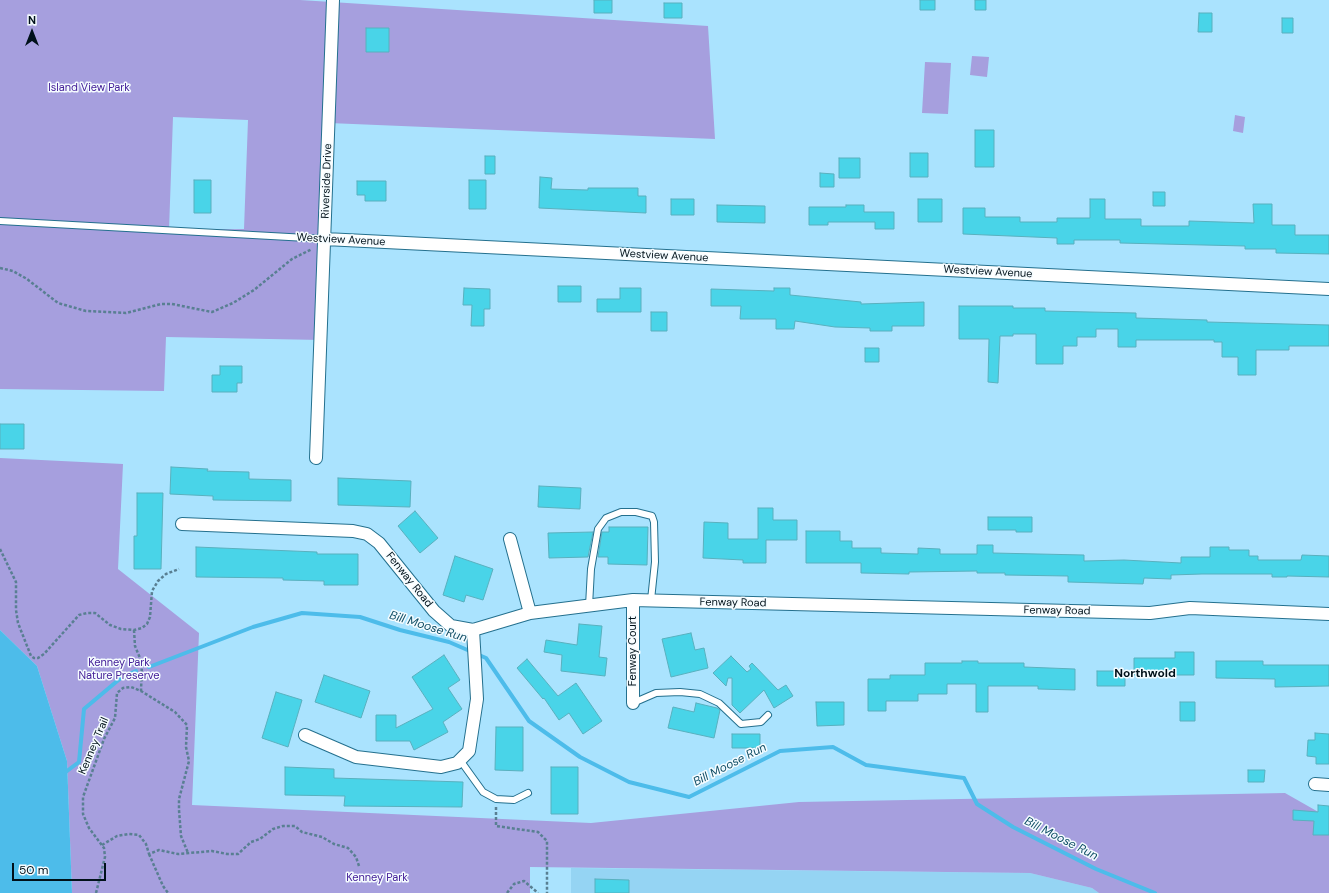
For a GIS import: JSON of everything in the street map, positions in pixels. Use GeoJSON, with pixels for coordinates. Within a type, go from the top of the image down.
{"type":"FeatureCollection","features":[{"type":"Feature","properties":{"kind":"street","name":"Riverside Drive"},"geometry":{"type":"LineString","coordinates":[[316,458],[333,0]]}},
{"type":"Feature","properties":{"kind":"street","name":"Westview Avenue"},"geometry":{"type":"LineString","coordinates":[[325,239],[1329,289]]}},
{"type":"Feature","properties":{"kind":"street","name":"Fenway Road"},"geometry":{"type":"LineString","coordinates":[[182,524],[353,531],[367,534],[379,543],[440,616],[451,626],[473,630],[530,613],[633,600],[1150,613],[1190,608],[1329,614]]}},
{"type":"Feature","properties":{"kind":"street"},"geometry":{"type":"LineString","coordinates":[[510,539],[530,613]]}},
{"type":"Feature","properties":{"kind":"street","name":"Fenway Court"},"geometry":{"type":"LineString","coordinates":[[633,600],[633,702]]}},
{"type":"Feature","properties":{"kind":"street"},"geometry":{"type":"LineString","coordinates":[[305,735],[356,757],[441,767],[457,763],[469,751],[477,699],[473,630]]}},
{"type":"Feature","properties":{"kind":"street"},"geometry":{"type":"LineString","coordinates":[[1315,784],[1329,784]]}},
{"type":"Feature","properties":{"kind":"lane","name":"Westview Avenue"},"geometry":{"type":"LineString","coordinates":[[0,221],[325,239]]}},
{"type":"Feature","properties":{"kind":"lane"},"geometry":{"type":"LineString","coordinates":[[589,606],[592,569],[598,529],[606,518],[621,512],[636,512],[652,516],[654,522],[655,562],[651,600]]}},
{"type":"Feature","properties":{"kind":"lane"},"geometry":{"type":"LineString","coordinates":[[633,702],[656,693],[687,692],[700,694],[719,703],[741,724],[761,722],[768,715]]}},
{"type":"Feature","properties":{"kind":"lane"},"geometry":{"type":"LineString","coordinates":[[460,760],[483,792],[496,799],[514,800],[528,793]]}},
{"type":"Feature","properties":{"kind":"path"},"geometry":{"type":"LineString","coordinates":[[0,268],[13,271],[27,279],[58,302],[86,311],[126,313],[161,304],[172,304],[212,312],[233,303],[254,290],[292,259],[316,247],[325,239]]}},
{"type":"Feature","properties":{"kind":"path"},"geometry":{"type":"LineString","coordinates":[[0,548],[16,582],[16,610],[18,623],[31,656],[34,658],[38,658],[44,654],[69,624],[79,615],[95,613],[110,625],[134,630],[142,628],[147,624],[150,617],[152,591],[158,581],[166,574],[179,569]]}},
{"type":"Feature","properties":{"kind":"path"},"geometry":{"type":"LineString","coordinates":[[134,630],[135,646],[142,663],[141,691]]}},
{"type":"Feature","properties":{"kind":"path","name":"Kenney Trail"},"geometry":{"type":"LineString","coordinates":[[102,845],[89,828],[83,814],[83,798],[104,739],[115,718],[116,693],[123,688],[131,687],[141,691],[169,708],[187,725],[186,747],[190,761],[179,799],[178,810],[181,836],[188,853]]}},
{"type":"Feature","properties":{"kind":"path"},"geometry":{"type":"LineString","coordinates":[[496,799],[496,826],[522,828],[538,832],[546,841],[547,893]]}},
{"type":"Feature","properties":{"kind":"path"},"geometry":{"type":"LineString","coordinates":[[149,854],[159,850],[178,854],[212,851],[227,854],[238,854],[250,842],[260,839],[273,829],[283,826],[295,826],[302,832],[322,837],[334,844],[348,848],[356,857],[359,866]]}},
{"type":"Feature","properties":{"kind":"path"},"geometry":{"type":"LineString","coordinates":[[96,893],[105,857],[102,845],[116,836],[129,834],[139,835],[146,844],[157,874],[168,893]]}},
{"type":"Feature","properties":{"kind":"path"},"geometry":{"type":"LineString","coordinates":[[507,893],[514,884],[524,881],[538,893]]}},
{"type":"Feature","properties":{"kind":"shaded area"},"geometry":{"type":"Polygon","coordinates":[[[0,630],[37,666],[67,761],[72,893],[0,893],[0,630]]]}},
{"type":"Feature","properties":{"kind":"shaded area"},"geometry":{"type":"Polygon","coordinates":[[[571,868],[1030,873],[1092,888],[1099,893],[571,893],[571,868]]]}},
{"type":"Feature","properties":{"kind":"green space","name":"Island View Park"},"geometry":{"type":"Polygon","coordinates":[[[0,0],[300,0],[708,26],[715,139],[329,123],[321,340],[166,337],[164,391],[0,389],[0,0]],[[173,117],[169,230],[244,229],[248,120],[173,117]]]}},
{"type":"Feature","properties":{"kind":"green space"},"geometry":{"type":"Polygon","coordinates":[[[972,56],[989,57],[987,77],[970,75],[972,56]]]}},
{"type":"Feature","properties":{"kind":"green space"},"geometry":{"type":"Polygon","coordinates":[[[925,62],[951,63],[948,114],[922,113],[925,62]]]}},
{"type":"Feature","properties":{"kind":"green space"},"geometry":{"type":"Polygon","coordinates":[[[1235,115],[1245,117],[1243,133],[1233,131],[1235,115]]]}},
{"type":"Feature","properties":{"kind":"green space"},"geometry":{"type":"Polygon","coordinates":[[[0,458],[123,464],[118,569],[199,633],[192,805],[591,823],[799,802],[1285,793],[1329,818],[1329,893],[1099,893],[1092,888],[1030,873],[530,867],[530,893],[72,893],[67,761],[37,666],[0,630],[0,458]]]}},
{"type":"Feature","properties":{"kind":"building"},"geometry":{"type":"Polygon","coordinates":[[[594,0],[612,0],[612,13],[594,13],[594,0]]]}},
{"type":"Feature","properties":{"kind":"building"},"geometry":{"type":"Polygon","coordinates":[[[920,0],[935,0],[935,10],[920,10],[920,0]]]}},
{"type":"Feature","properties":{"kind":"building"},"geometry":{"type":"Polygon","coordinates":[[[975,0],[986,0],[986,10],[975,10],[975,0]]]}},
{"type":"Feature","properties":{"kind":"building"},"geometry":{"type":"Polygon","coordinates":[[[664,3],[682,3],[682,18],[664,18],[664,3]]]}},
{"type":"Feature","properties":{"kind":"building"},"geometry":{"type":"Polygon","coordinates":[[[1199,13],[1212,13],[1212,32],[1198,32],[1199,13]]]}},
{"type":"Feature","properties":{"kind":"building"},"geometry":{"type":"Polygon","coordinates":[[[1282,18],[1293,18],[1293,33],[1282,33],[1282,18]]]}},
{"type":"Feature","properties":{"kind":"building"},"geometry":{"type":"Polygon","coordinates":[[[366,28],[389,28],[389,52],[366,52],[366,28]]]}},
{"type":"Feature","properties":{"kind":"building"},"geometry":{"type":"Polygon","coordinates":[[[975,130],[994,130],[994,167],[975,167],[975,130]]]}},
{"type":"Feature","properties":{"kind":"building"},"geometry":{"type":"Polygon","coordinates":[[[910,153],[928,153],[928,177],[910,177],[910,153]]]}},
{"type":"Feature","properties":{"kind":"building"},"geometry":{"type":"Polygon","coordinates":[[[485,156],[495,156],[495,174],[485,174],[485,156]]]}},
{"type":"Feature","properties":{"kind":"building"},"geometry":{"type":"Polygon","coordinates":[[[839,158],[860,158],[860,178],[839,178],[839,158]]]}},
{"type":"Feature","properties":{"kind":"building"},"geometry":{"type":"Polygon","coordinates":[[[820,173],[834,174],[834,187],[820,187],[820,173]]]}},
{"type":"Feature","properties":{"kind":"building"},"geometry":{"type":"Polygon","coordinates":[[[540,177],[552,178],[551,189],[588,190],[588,188],[638,188],[638,196],[646,196],[646,213],[539,208],[540,177]]]}},
{"type":"Feature","properties":{"kind":"building"},"geometry":{"type":"Polygon","coordinates":[[[194,180],[211,180],[211,213],[194,213],[194,180]]]}},
{"type":"Feature","properties":{"kind":"building"},"geometry":{"type":"Polygon","coordinates":[[[469,180],[486,180],[486,209],[469,209],[469,180]]]}},
{"type":"Feature","properties":{"kind":"building"},"geometry":{"type":"Polygon","coordinates":[[[357,181],[386,181],[386,201],[365,201],[365,195],[357,195],[357,181]]]}},
{"type":"Feature","properties":{"kind":"building"},"geometry":{"type":"Polygon","coordinates":[[[1153,192],[1165,192],[1165,206],[1153,206],[1153,192]]]}},
{"type":"Feature","properties":{"kind":"building"},"geometry":{"type":"Polygon","coordinates":[[[671,199],[694,199],[694,215],[671,215],[671,199]]]}},
{"type":"Feature","properties":{"kind":"building"},"geometry":{"type":"Polygon","coordinates":[[[918,199],[942,199],[942,222],[918,222],[918,199]]]}},
{"type":"Feature","properties":{"kind":"building"},"geometry":{"type":"Polygon","coordinates":[[[1090,199],[1105,199],[1105,219],[1141,219],[1141,226],[1189,226],[1189,221],[1254,223],[1253,204],[1272,204],[1272,225],[1295,225],[1295,235],[1329,235],[1329,254],[1276,253],[1276,249],[1245,249],[1245,246],[1120,243],[1120,240],[1074,240],[1074,244],[1057,244],[1057,238],[963,234],[963,208],[985,208],[985,217],[1020,217],[1020,222],[1057,222],[1057,218],[1090,218],[1090,199]]]}},
{"type":"Feature","properties":{"kind":"building"},"geometry":{"type":"Polygon","coordinates":[[[717,205],[765,206],[765,223],[717,222],[717,205]]]}},
{"type":"Feature","properties":{"kind":"building"},"geometry":{"type":"Polygon","coordinates":[[[846,205],[864,205],[864,212],[894,212],[894,229],[875,229],[875,222],[828,222],[828,225],[809,225],[809,207],[846,207],[846,205]]]}},
{"type":"Feature","properties":{"kind":"building"},"geometry":{"type":"Polygon","coordinates":[[[558,286],[581,286],[581,302],[558,302],[558,286]]]}},
{"type":"Feature","properties":{"kind":"building"},"geometry":{"type":"Polygon","coordinates":[[[464,288],[490,289],[490,309],[484,309],[484,326],[471,326],[472,305],[463,305],[464,288]]]}},
{"type":"Feature","properties":{"kind":"building"},"geometry":{"type":"Polygon","coordinates":[[[620,288],[641,288],[641,312],[597,312],[597,299],[620,299],[620,288]]]}},
{"type":"Feature","properties":{"kind":"building"},"geometry":{"type":"Polygon","coordinates":[[[774,288],[790,288],[790,295],[861,302],[861,304],[924,302],[924,326],[892,326],[892,331],[870,331],[870,328],[835,327],[795,321],[794,329],[776,329],[776,319],[740,319],[741,306],[711,306],[711,289],[774,291],[774,288]]]}},
{"type":"Feature","properties":{"kind":"building"},"geometry":{"type":"Polygon","coordinates":[[[959,306],[1013,306],[1013,308],[1045,308],[1045,311],[1136,313],[1136,318],[1207,320],[1207,322],[1329,325],[1329,346],[1289,346],[1289,350],[1256,350],[1256,375],[1238,375],[1238,357],[1222,357],[1222,342],[1214,342],[1214,340],[1136,340],[1136,347],[1118,347],[1118,329],[1096,329],[1096,337],[1077,337],[1077,346],[1063,346],[1063,364],[1036,364],[1036,334],[1013,334],[1013,336],[1000,336],[998,383],[988,382],[989,339],[959,339],[959,306]]]}},
{"type":"Feature","properties":{"kind":"building"},"geometry":{"type":"Polygon","coordinates":[[[651,312],[667,312],[667,331],[651,331],[651,312]]]}},
{"type":"Feature","properties":{"kind":"building"},"geometry":{"type":"Polygon","coordinates":[[[865,348],[879,348],[879,362],[865,362],[865,348]]]}},
{"type":"Feature","properties":{"kind":"building"},"geometry":{"type":"Polygon","coordinates":[[[220,366],[242,366],[242,383],[237,383],[237,392],[212,392],[212,375],[220,375],[220,366]]]}},
{"type":"Feature","properties":{"kind":"building"},"geometry":{"type":"Polygon","coordinates":[[[0,424],[24,424],[24,449],[0,449],[0,424]]]}},
{"type":"Feature","properties":{"kind":"building"},"geometry":{"type":"Polygon","coordinates":[[[171,467],[208,469],[207,471],[249,472],[249,479],[291,480],[291,501],[213,500],[213,496],[170,494],[171,467]]]}},
{"type":"Feature","properties":{"kind":"building"},"geometry":{"type":"Polygon","coordinates":[[[338,478],[411,481],[410,507],[338,505],[338,478]]]}},
{"type":"Feature","properties":{"kind":"building"},"geometry":{"type":"Polygon","coordinates":[[[539,486],[581,488],[580,509],[538,507],[539,486]]]}},
{"type":"Feature","properties":{"kind":"building"},"geometry":{"type":"Polygon","coordinates":[[[137,493],[163,493],[161,569],[134,569],[134,536],[137,536],[137,493]]]}},
{"type":"Feature","properties":{"kind":"building"},"geometry":{"type":"Polygon","coordinates":[[[758,508],[773,508],[773,520],[797,520],[797,540],[766,540],[766,563],[743,563],[743,560],[703,558],[704,522],[728,523],[728,539],[758,539],[758,508]]]}},
{"type":"Feature","properties":{"kind":"building"},"geometry":{"type":"Polygon","coordinates":[[[415,511],[438,538],[420,553],[398,526],[415,511]]]}},
{"type":"Feature","properties":{"kind":"building"},"geometry":{"type":"Polygon","coordinates":[[[988,517],[1032,517],[1032,532],[1016,532],[1016,530],[988,530],[988,517]]]}},
{"type":"Feature","properties":{"kind":"building"},"geometry":{"type":"Polygon","coordinates":[[[609,527],[648,527],[647,565],[608,564],[608,557],[598,557],[602,532],[609,532],[609,527]]]}},
{"type":"Feature","properties":{"kind":"building"},"geometry":{"type":"Polygon","coordinates":[[[806,531],[840,531],[840,541],[852,541],[852,548],[881,548],[881,553],[918,554],[918,548],[940,549],[940,554],[977,554],[977,545],[993,545],[993,553],[1084,555],[1084,561],[1124,560],[1181,563],[1181,557],[1210,557],[1210,547],[1229,547],[1229,550],[1249,550],[1249,556],[1258,556],[1258,560],[1301,560],[1302,555],[1329,556],[1329,577],[1272,577],[1272,574],[1171,575],[1171,579],[1144,578],[1143,584],[1068,582],[1068,576],[1005,575],[1005,573],[977,573],[977,571],[909,572],[909,574],[861,573],[861,563],[806,563],[806,531]]]}},
{"type":"Feature","properties":{"kind":"building"},"geometry":{"type":"Polygon","coordinates":[[[593,532],[588,557],[549,558],[548,533],[593,532]]]}},
{"type":"Feature","properties":{"kind":"building"},"geometry":{"type":"Polygon","coordinates":[[[196,547],[317,552],[317,554],[358,554],[358,585],[324,585],[324,581],[283,580],[283,578],[196,577],[196,547]]]}},
{"type":"Feature","properties":{"kind":"building"},"geometry":{"type":"Polygon","coordinates":[[[455,556],[493,569],[483,600],[466,595],[464,602],[443,595],[455,556]]]}},
{"type":"Feature","properties":{"kind":"building"},"geometry":{"type":"Polygon","coordinates":[[[579,624],[602,626],[599,657],[607,658],[605,676],[561,671],[562,655],[544,652],[546,640],[577,645],[579,624]]]}},
{"type":"Feature","properties":{"kind":"building"},"geometry":{"type":"Polygon","coordinates":[[[691,633],[695,650],[704,648],[708,668],[671,677],[662,639],[691,633]]]}},
{"type":"Feature","properties":{"kind":"building"},"geometry":{"type":"Polygon","coordinates":[[[1175,652],[1194,652],[1194,675],[1134,675],[1134,658],[1175,658],[1175,652]]]}},
{"type":"Feature","properties":{"kind":"building"},"geometry":{"type":"Polygon","coordinates":[[[444,655],[460,680],[448,688],[462,709],[443,722],[448,732],[414,750],[410,741],[376,741],[376,715],[396,715],[396,728],[433,709],[412,677],[444,655]]]}},
{"type":"Feature","properties":{"kind":"building"},"geometry":{"type":"Polygon","coordinates":[[[731,656],[747,672],[751,669],[749,666],[752,663],[778,690],[786,685],[793,696],[774,708],[764,690],[740,713],[732,705],[732,678],[728,678],[726,686],[713,673],[731,656]]]}},
{"type":"Feature","properties":{"kind":"building"},"geometry":{"type":"Polygon","coordinates":[[[527,659],[558,696],[576,683],[602,721],[583,734],[569,713],[559,720],[544,698],[543,699],[517,668],[527,659]]]}},
{"type":"Feature","properties":{"kind":"building"},"geometry":{"type":"Polygon","coordinates":[[[962,661],[978,661],[978,663],[1024,663],[1024,667],[1075,669],[1075,690],[1038,689],[1038,686],[988,686],[988,712],[976,712],[976,684],[947,684],[947,694],[918,694],[918,701],[886,701],[886,711],[868,711],[868,679],[890,679],[890,675],[925,675],[925,663],[962,663],[962,661]]]}},
{"type":"Feature","properties":{"kind":"building"},"geometry":{"type":"Polygon","coordinates":[[[1216,661],[1263,661],[1263,665],[1329,665],[1329,686],[1275,687],[1275,679],[1216,678],[1216,661]]]}},
{"type":"Feature","properties":{"kind":"building"},"geometry":{"type":"Polygon","coordinates":[[[1097,671],[1125,671],[1125,686],[1097,686],[1097,671]]]}},
{"type":"Feature","properties":{"kind":"building"},"geometry":{"type":"Polygon","coordinates":[[[324,675],[370,691],[361,718],[315,702],[324,675]]]}},
{"type":"Feature","properties":{"kind":"building"},"geometry":{"type":"Polygon","coordinates":[[[276,692],[302,700],[288,747],[262,738],[276,692]]]}},
{"type":"Feature","properties":{"kind":"building"},"geometry":{"type":"Polygon","coordinates":[[[816,702],[844,702],[844,725],[817,726],[816,702]]]}},
{"type":"Feature","properties":{"kind":"building"},"geometry":{"type":"Polygon","coordinates":[[[1180,702],[1195,702],[1195,721],[1180,721],[1180,702]]]}},
{"type":"Feature","properties":{"kind":"building"},"geometry":{"type":"Polygon","coordinates":[[[696,703],[720,710],[714,738],[668,728],[673,707],[694,712],[696,703]]]}},
{"type":"Feature","properties":{"kind":"building"},"geometry":{"type":"Polygon","coordinates":[[[496,727],[523,727],[523,771],[495,770],[496,727]]]}},
{"type":"Feature","properties":{"kind":"building"},"geometry":{"type":"Polygon","coordinates":[[[1315,733],[1329,734],[1329,764],[1316,764],[1316,757],[1307,756],[1308,740],[1315,740],[1315,733]]]}},
{"type":"Feature","properties":{"kind":"building"},"geometry":{"type":"Polygon","coordinates":[[[732,734],[760,734],[760,748],[732,748],[732,734]]]}},
{"type":"Feature","properties":{"kind":"building"},"geometry":{"type":"Polygon","coordinates":[[[285,767],[334,769],[334,778],[463,782],[462,807],[344,806],[345,796],[285,795],[285,767]]]}},
{"type":"Feature","properties":{"kind":"building"},"geometry":{"type":"Polygon","coordinates":[[[551,767],[578,767],[578,814],[551,814],[551,767]]]}},
{"type":"Feature","properties":{"kind":"building"},"geometry":{"type":"Polygon","coordinates":[[[1248,770],[1265,770],[1264,782],[1248,782],[1248,770]]]}},
{"type":"Feature","properties":{"kind":"building"},"geometry":{"type":"Polygon","coordinates":[[[1318,805],[1329,806],[1329,835],[1313,835],[1314,821],[1293,820],[1293,810],[1318,812],[1318,805]]]}},
{"type":"Feature","properties":{"kind":"building"},"geometry":{"type":"Polygon","coordinates":[[[595,879],[629,880],[629,893],[595,893],[595,879]]]}},
{"type":"Feature","properties":{"kind":"waterway","name":"Bill Moose Run"},"geometry":{"type":"LineString","coordinates":[[149,667],[253,627],[302,613],[360,617],[400,630],[449,642],[486,658],[529,721],[580,757],[629,782],[689,797],[780,751],[833,747],[866,765],[964,778],[977,804],[1013,827],[1096,869],[1155,893]]}},
{"type":"Feature","properties":{"kind":"waterway","name":"Bill Moose Run"},"geometry":{"type":"LineString","coordinates":[[63,774],[79,762],[84,709],[122,677],[136,671]]}},
{"type":"Feature","properties":{"kind":"district","name":"Northwold"},"geometry":{"type":"Point","coordinates":[1145,674]}},
{"type":"Feature","properties":{"kind":"park label","name":"Kenney Park Nature Preserve"},"geometry":{"type":"Point","coordinates":[119,669]}},
{"type":"Feature","properties":{"kind":"park label","name":"Kenney Park"},"geometry":{"type":"Point","coordinates":[377,878]}}]}
